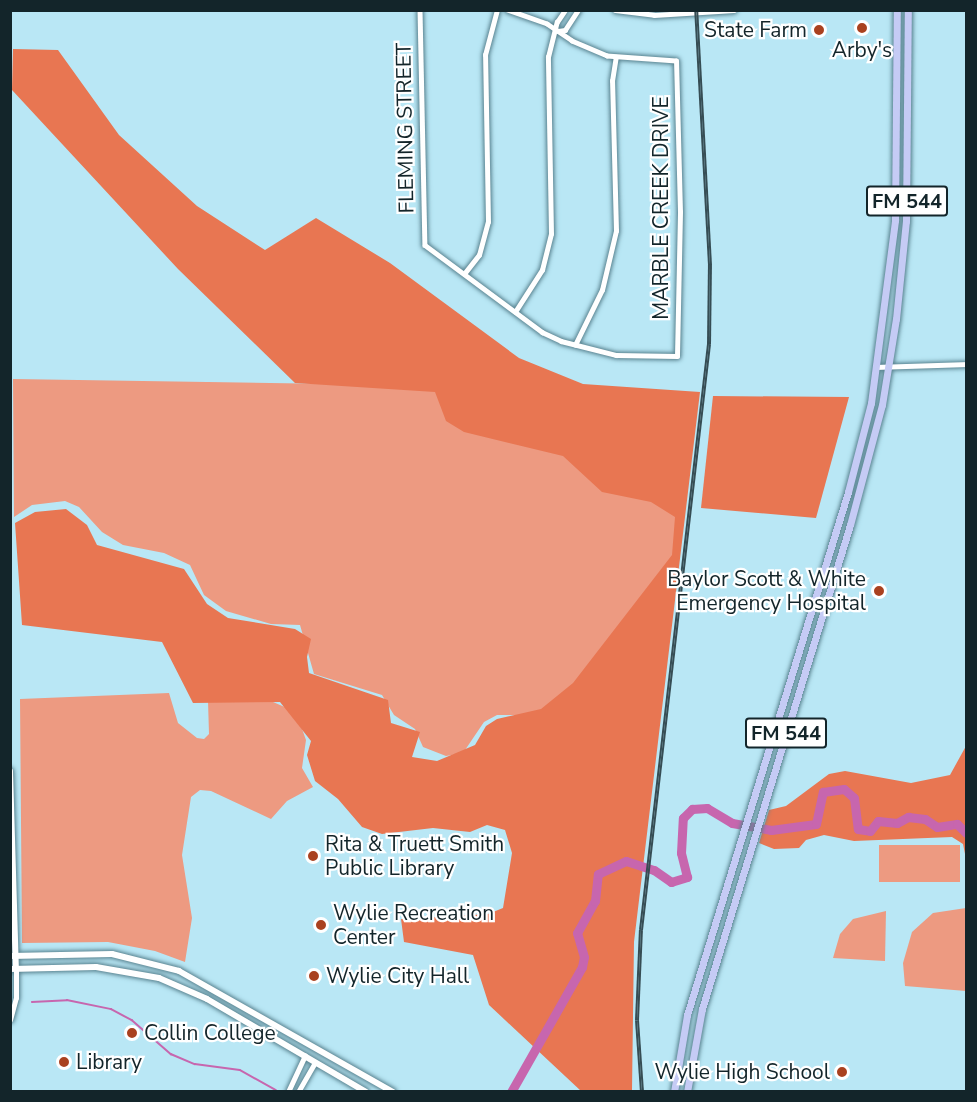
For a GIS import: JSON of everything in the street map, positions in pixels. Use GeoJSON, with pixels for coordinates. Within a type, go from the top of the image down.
{"type":"FeatureCollection","features":[{"type":"Feature","properties":{"kind":"main road","name":"FM 544"},"geometry":{"type":"LineString","coordinates":[[674,1092],[682,1038],[700,972],[851,482],[877,368],[891,273],[897,164],[897,10]]}},
{"type":"Feature","properties":{"kind":"main road","name":"FM 544"},"geometry":{"type":"LineString","coordinates":[[687,1092],[693,1049],[712,976],[860,490],[888,369],[902,274],[909,164],[908,10]]}},
{"type":"Feature","properties":{"kind":"main road"},"geometry":{"type":"LineString","coordinates":[[897,164],[909,164]]}},
{"type":"Feature","properties":{"kind":"main road"},"geometry":{"type":"LineString","coordinates":[[810,618],[820,621]]}},
{"type":"Feature","properties":{"kind":"main road"},"geometry":{"type":"LineString","coordinates":[[10,771],[13,969],[104,967],[142,974],[184,988],[366,1092]]}},
{"type":"Feature","properties":{"kind":"main road"},"geometry":{"type":"LineString","coordinates":[[10,847],[11,852]]}},
{"type":"Feature","properties":{"kind":"main road"},"geometry":{"type":"LineString","coordinates":[[13,956],[112,954],[151,962],[190,976],[320,1048],[393,1092]]}},
{"type":"Feature","properties":{"kind":"main road"},"geometry":{"type":"LineString","coordinates":[[700,972],[712,976]]}},
{"type":"Feature","properties":{"kind":"main road"},"geometry":{"type":"LineString","coordinates":[[184,988],[190,976]]}},
{"type":"Feature","properties":{"kind":"main road"},"geometry":{"type":"LineString","coordinates":[[305,1056],[320,1048]]}},
{"type":"Feature","properties":{"kind":"main road"},"geometry":{"type":"LineString","coordinates":[[315,1062],[320,1048]]}},
{"type":"Feature","properties":{"kind":"street","name":"FLEMING STREET"},"geometry":{"type":"LineString","coordinates":[[420,10],[425,245],[464,274]]}},
{"type":"Feature","properties":{"kind":"street"},"geometry":{"type":"LineString","coordinates":[[497,10],[484,55],[488,222],[479,255],[464,274],[542,332],[575,345],[602,290],[616,231],[612,81],[616,57],[572,41],[529,16],[507,10]]}},
{"type":"Feature","properties":{"kind":"street"},"geometry":{"type":"LineString","coordinates":[[515,312],[542,270],[551,234],[548,57],[558,31],[558,22],[565,10]]}},
{"type":"Feature","properties":{"kind":"street"},"geometry":{"type":"LineString","coordinates":[[558,31],[565,30],[578,10]]}},
{"type":"Feature","properties":{"kind":"street"},"geometry":{"type":"LineString","coordinates":[[615,10],[657,13],[734,10]]}},
{"type":"Feature","properties":{"kind":"street","name":"MARBLE CREEK DRIVE"},"geometry":{"type":"LineString","coordinates":[[575,345],[616,355],[677,356],[680,212],[676,61],[616,57]]}},
{"type":"Feature","properties":{"kind":"street"},"geometry":{"type":"LineString","coordinates":[[877,368],[966,364]]}},
{"type":"Feature","properties":{"kind":"street"},"geometry":{"type":"LineString","coordinates":[[10,1020],[16,998],[13,969]]}},
{"type":"Feature","properties":{"kind":"street"},"geometry":{"type":"LineString","coordinates":[[288,1092],[305,1056]]}},
{"type":"Feature","properties":{"kind":"street"},"geometry":{"type":"LineString","coordinates":[[298,1092],[315,1062]]}},
{"type":"Feature","properties":{"kind":"shaded area"},"geometry":{"type":"Polygon","coordinates":[[[13,49],[58,50],[119,135],[197,206],[265,250],[316,218],[390,263],[519,358],[583,384],[700,392],[634,942],[632,1091],[581,1091],[489,1005],[473,955],[404,942],[401,919],[488,914],[503,908],[512,853],[505,830],[487,825],[470,832],[433,828],[382,834],[362,827],[338,799],[315,781],[307,755],[311,741],[280,702],[193,703],[162,642],[22,625],[15,523],[35,512],[66,509],[87,525],[97,545],[184,569],[207,604],[228,618],[295,629],[311,639],[307,657],[309,673],[388,700],[391,723],[420,732],[412,757],[437,761],[475,745],[486,726],[497,719],[541,709],[573,683],[672,555],[675,517],[651,502],[602,492],[563,456],[464,432],[446,421],[435,392],[295,383],[178,269],[12,90],[13,49]]]}},
{"type":"Feature","properties":{"kind":"shaded area"},"geometry":{"type":"Polygon","coordinates":[[[13,379],[461,386],[687,461],[649,750],[536,715],[497,715],[484,722],[463,753],[446,756],[423,747],[415,729],[394,715],[382,695],[314,674],[300,625],[271,624],[226,611],[204,595],[190,565],[164,553],[123,545],[102,532],[79,507],[65,501],[32,505],[14,517],[13,379]]]}},
{"type":"Feature","properties":{"kind":"shaded area"},"geometry":{"type":"Polygon","coordinates":[[[713,396],[849,397],[816,518],[701,508],[713,396]]]}},
{"type":"Feature","properties":{"kind":"shaded area"},"geometry":{"type":"Polygon","coordinates":[[[169,693],[178,723],[197,738],[204,739],[209,734],[208,701],[273,702],[287,708],[302,729],[306,740],[302,768],[313,787],[287,801],[271,819],[211,791],[200,790],[191,797],[182,855],[192,918],[185,962],[155,951],[108,942],[22,943],[20,699],[169,693]]]}},
{"type":"Feature","properties":{"kind":"shaded area"},"geometry":{"type":"Polygon","coordinates":[[[966,746],[966,859],[963,844],[952,837],[854,841],[824,835],[806,840],[799,848],[774,849],[759,843],[769,810],[786,806],[829,774],[845,771],[911,783],[950,775],[966,746]]]}},
{"type":"Feature","properties":{"kind":"shaded area"},"geometry":{"type":"Polygon","coordinates":[[[879,845],[960,845],[960,882],[879,882],[879,845]]]}},
{"type":"Feature","properties":{"kind":"shaded area"},"geometry":{"type":"Polygon","coordinates":[[[966,908],[966,991],[905,986],[903,963],[912,932],[933,913],[966,908]]]}},
{"type":"Feature","properties":{"kind":"shaded area"},"geometry":{"type":"Polygon","coordinates":[[[886,911],[885,961],[833,958],[840,934],[853,919],[886,911]]]}},
{"type":"Feature","properties":{"kind":"waterway"},"geometry":{"type":"LineString","coordinates":[[511,1092],[582,967],[584,957],[577,933],[595,901],[598,874],[626,861],[654,870],[671,882],[687,877],[681,853],[683,818],[692,809],[707,808],[732,823],[771,830],[816,824],[823,792],[844,789],[854,798],[858,829],[870,831],[878,821],[897,823],[908,817],[925,819],[937,827],[957,824],[966,833]]}},
{"type":"Feature","properties":{"kind":"waterway"},"geometry":{"type":"LineString","coordinates":[[32,1002],[67,1000],[111,1009],[132,1020],[171,1054],[195,1064],[240,1070],[276,1090]]}},
{"type":"Feature","properties":{"kind":"railway"},"geometry":{"type":"LineString","coordinates":[[642,1092],[637,1020],[641,930],[709,344],[710,265],[696,10]]}},
{"type":"Feature","properties":{"kind":"place","name":"Arby's"},"geometry":{"type":"Point","coordinates":[862,28]}},
{"type":"Feature","properties":{"kind":"place","name":"State Farm"},"geometry":{"type":"Point","coordinates":[819,30]}},
{"type":"Feature","properties":{"kind":"place","name":"Baylor Scott & White Emergency Hospital"},"geometry":{"type":"Point","coordinates":[879,591]}},
{"type":"Feature","properties":{"kind":"place","name":"Rita & Truett Smith Public Library"},"geometry":{"type":"Point","coordinates":[313,856]}},
{"type":"Feature","properties":{"kind":"place","name":"Wylie Recreation Center"},"geometry":{"type":"Point","coordinates":[321,925]}},
{"type":"Feature","properties":{"kind":"place","name":"Wylie City Hall"},"geometry":{"type":"Point","coordinates":[314,976]}},
{"type":"Feature","properties":{"kind":"place","name":"Collin College"},"geometry":{"type":"Point","coordinates":[132,1033]}},
{"type":"Feature","properties":{"kind":"place","name":"Library"},"geometry":{"type":"Point","coordinates":[64,1062]}},
{"type":"Feature","properties":{"kind":"place","name":"Wylie High School"},"geometry":{"type":"Point","coordinates":[842,1072]}}]}
